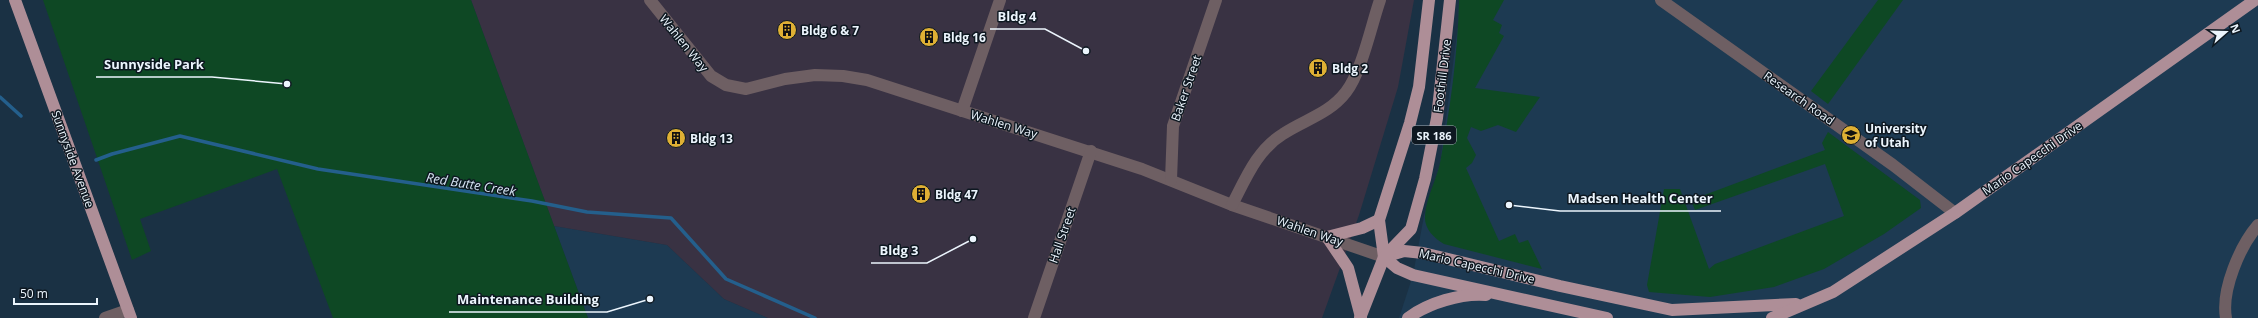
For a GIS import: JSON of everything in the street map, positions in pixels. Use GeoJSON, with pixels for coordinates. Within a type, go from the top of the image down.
{"type":"FeatureCollection","features":[{"type":"Feature","properties":{"kind":"main road","name":"Sunnyside Avenue"},"geometry":{"type":"LineString","coordinates":[[15,0],[129,314]]}},
{"type":"Feature","properties":{"kind":"main road","name":"Foothill Drive"},"geometry":{"type":"LineString","coordinates":[[1384,257],[1379,220],[1410,123],[1419,87],[1429,0]]}},
{"type":"Feature","properties":{"kind":"main road","name":"Foothill Drive"},"geometry":{"type":"LineString","coordinates":[[1360,317],[1384,257],[1411,229],[1425,179],[1437,118],[1450,0]]}},
{"type":"Feature","properties":{"kind":"main road","name":"Mario Capecchi Drive"},"geometry":{"type":"LineString","coordinates":[[1772,318],[1801,304],[1833,292],[1955,213],[2255,0]]}},
{"type":"Feature","properties":{"kind":"main road"},"geometry":{"type":"LineString","coordinates":[[1360,317],[1348,268],[1327,237],[1362,228],[1379,220]]}},
{"type":"Feature","properties":{"kind":"main road","name":"Mario Capecchi Drive"},"geometry":{"type":"LineString","coordinates":[[1384,257],[1404,250],[1423,253],[1560,286],[1672,310],[1801,304]]}},
{"type":"Feature","properties":{"kind":"main road","name":"Mario Capecchi Drive"},"geometry":{"type":"LineString","coordinates":[[1384,257],[1397,268],[1412,275],[1536,301],[1607,318]]}},
{"type":"Feature","properties":{"kind":"main road"},"geometry":{"type":"LineString","coordinates":[[1408,318],[1415,313],[1443,301],[1477,294],[1536,301]]}},
{"type":"Feature","properties":{"kind":"street","name":"Wahlen Way"},"geometry":{"type":"LineString","coordinates":[[650,0],[711,76],[726,85],[746,89],[800,76],[843,76],[867,80],[1091,151],[1171,180],[1232,205],[1384,257]]}},
{"type":"Feature","properties":{"kind":"street"},"geometry":{"type":"LineString","coordinates":[[962,111],[1000,0]]}},
{"type":"Feature","properties":{"kind":"street","name":"Baker Street"},"geometry":{"type":"LineString","coordinates":[[1171,180],[1173,126],[1216,0]]}},
{"type":"Feature","properties":{"kind":"street"},"geometry":{"type":"LineString","coordinates":[[1232,205],[1256,159],[1264,150],[1282,134],[1328,110],[1347,90],[1357,69],[1380,0]]}},
{"type":"Feature","properties":{"kind":"street","name":"Research Road"},"geometry":{"type":"LineString","coordinates":[[1661,0],[1893,165],[1955,213]]}},
{"type":"Feature","properties":{"kind":"street","name":"Hall Street"},"geometry":{"type":"LineString","coordinates":[[1034,318],[1091,151]]}},
{"type":"Feature","properties":{"kind":"street"},"geometry":{"type":"LineString","coordinates":[[2226,318],[2224,306],[2234,267],[2258,225]]}},
{"type":"Feature","properties":{"kind":"street"},"geometry":{"type":"LineString","coordinates":[[106,318],[129,314]]}},
{"type":"Feature","properties":{"kind":"shaded area"},"geometry":{"type":"Polygon","coordinates":[[[471,0],[1414,0],[1398,87],[1359,215],[1322,318],[768,318],[724,299],[667,245],[554,226],[471,0]]]}},
{"type":"Feature","properties":{"kind":"shaded area","name":"University of Utah"},"geometry":{"type":"Polygon","coordinates":[[[1459,0],[2258,0],[2258,318],[1399,318],[1413,275],[1424,216],[1440,164],[1458,26],[1459,0]]]}},
{"type":"Feature","properties":{"kind":"shaded area"},"geometry":{"type":"Polygon","coordinates":[[[554,226],[667,245],[724,299],[768,318],[588,318],[554,226]]]}},
{"type":"Feature","properties":{"kind":"green space"},"geometry":{"type":"Polygon","coordinates":[[[43,0],[471,0],[588,318],[333,318],[277,169],[140,219],[151,251],[132,260],[43,0]]]}},
{"type":"Feature","properties":{"kind":"green space"},"geometry":{"type":"Polygon","coordinates":[[[1459,0],[1504,0],[1493,20],[1502,25],[1499,33],[1504,36],[1475,88],[1540,97],[1516,132],[1498,125],[1481,131],[1471,127],[1467,138],[1476,155],[1472,163],[1466,168],[1499,241],[1515,234],[1519,243],[1528,240],[1542,269],[1444,244],[1430,233],[1426,225],[1426,209],[1440,163],[1447,123],[1457,41],[1459,0]]]}},
{"type":"Feature","properties":{"kind":"green space"},"geometry":{"type":"Polygon","coordinates":[[[1878,0],[1903,0],[1828,104],[1811,91],[1878,0]]]}},
{"type":"Feature","properties":{"kind":"green space"},"geometry":{"type":"Polygon","coordinates":[[[1828,132],[1920,200],[1921,208],[1884,234],[1824,269],[1774,287],[1710,297],[1649,292],[1647,285],[1664,189],[1680,189],[1709,269],[1715,264],[1844,216],[1825,164],[1695,210],[1691,200],[1825,150],[1822,143],[1828,132]]]}},
{"type":"Feature","properties":{"kind":"waterway","name":"Red Butte Creek"},"geometry":{"type":"LineString","coordinates":[[0,97],[21,116]]}},
{"type":"Feature","properties":{"kind":"waterway","name":"Red Butte Creek"},"geometry":{"type":"LineString","coordinates":[[96,160],[112,154],[180,136],[318,169],[532,201],[587,212],[671,218],[726,279],[815,318]]}},
{"type":"Feature","properties":{"kind":"place","name":"Bldg 6 & 7"},"geometry":{"type":"Point","coordinates":[787,30]}},
{"type":"Feature","properties":{"kind":"place","name":"Bldg 16"},"geometry":{"type":"Point","coordinates":[929,37]}},
{"type":"Feature","properties":{"kind":"place","name":"Bldg 4"},"geometry":{"type":"Point","coordinates":[1086,51]}},
{"type":"Feature","properties":{"kind":"place","name":"Bldg 2"},"geometry":{"type":"Point","coordinates":[1318,68]}},
{"type":"Feature","properties":{"kind":"place","name":"Sunnyside Park"},"geometry":{"type":"Point","coordinates":[287,84]}},
{"type":"Feature","properties":{"kind":"place","name":"University of Utah"},"geometry":{"type":"Point","coordinates":[1851,135]}},
{"type":"Feature","properties":{"kind":"place","name":"Bldg 13"},"geometry":{"type":"Point","coordinates":[676,138]}},
{"type":"Feature","properties":{"kind":"place","name":"Bldg 47"},"geometry":{"type":"Point","coordinates":[921,194]}},
{"type":"Feature","properties":{"kind":"place","name":"Madsen Health Center"},"geometry":{"type":"Point","coordinates":[1509,205]}},
{"type":"Feature","properties":{"kind":"place","name":"Bldg 3"},"geometry":{"type":"Point","coordinates":[973,239]}},
{"type":"Feature","properties":{"kind":"place","name":"Maintenance Building"},"geometry":{"type":"Point","coordinates":[650,299]}}]}
